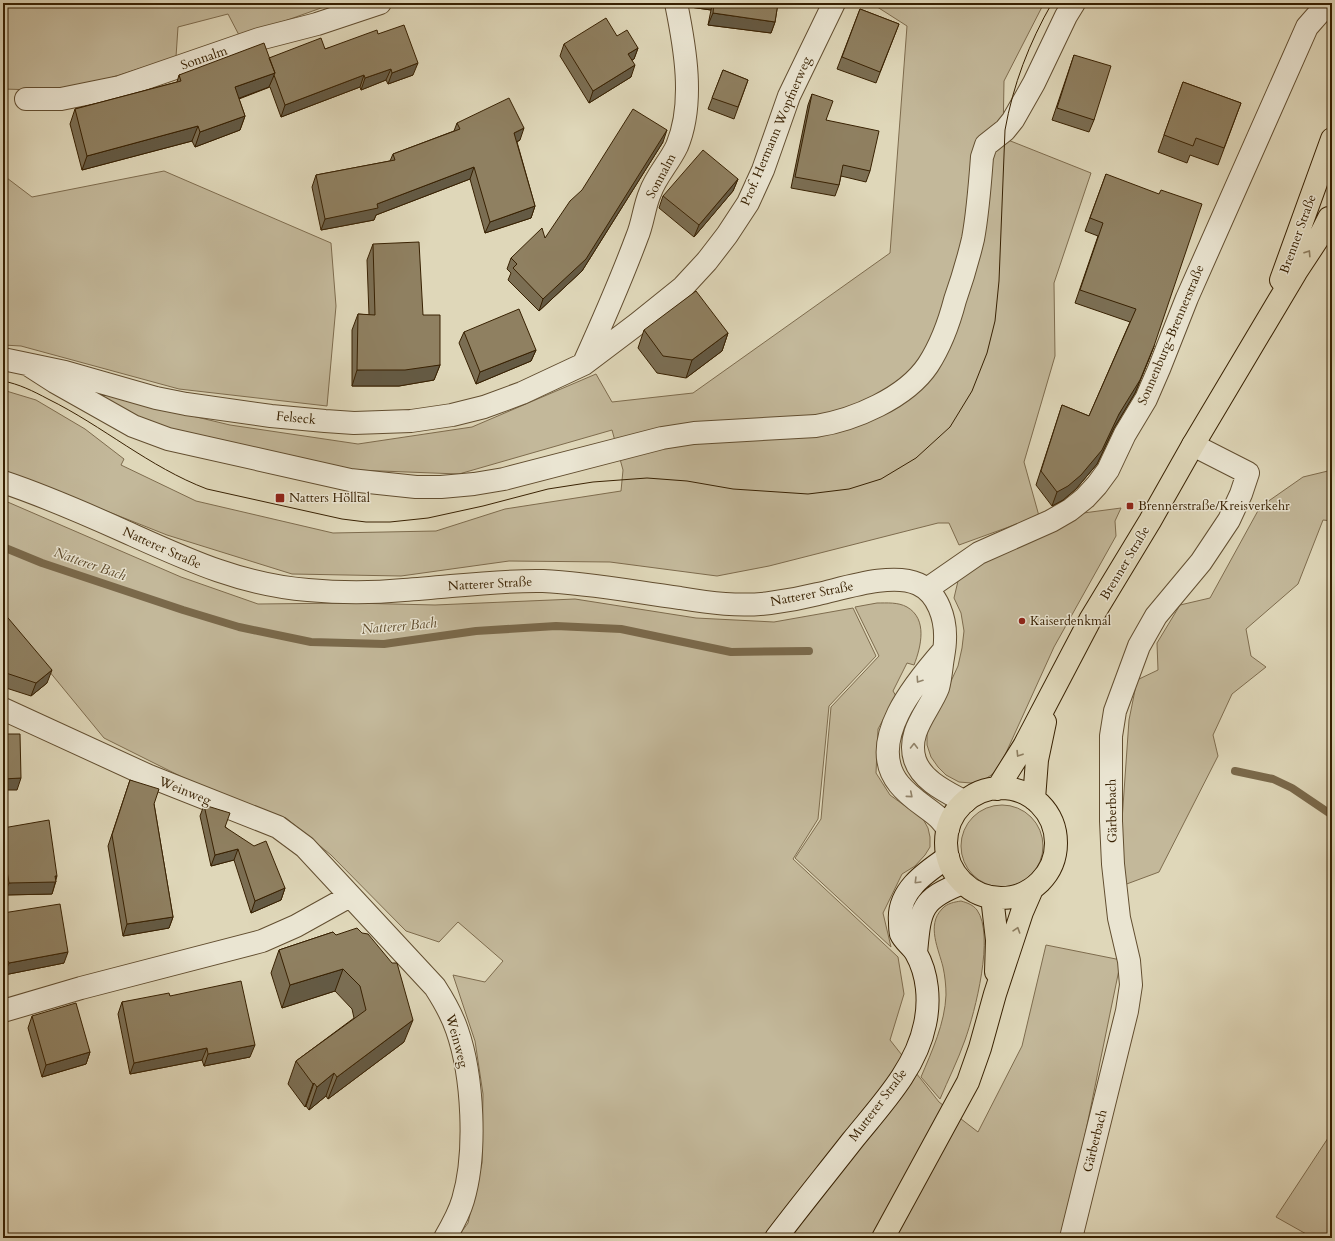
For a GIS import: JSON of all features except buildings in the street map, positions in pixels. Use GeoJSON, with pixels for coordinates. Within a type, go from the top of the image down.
{"type":"FeatureCollection","features":[{"type":"Feature","properties":{"kind":"main road","name":"Brenner Straße"},"geometry":{"type":"LineString","coordinates":[[1263,328],[1332,139]]}},
{"type":"Feature","properties":{"kind":"main road","name":"Brenner Straße"},"geometry":{"type":"LineString","coordinates":[[997,789],[1024,746],[1090,620],[1150,521],[1296,272],[1326,227],[1332,211]]}},
{"type":"Feature","properties":{"kind":"main road","name":"Brenner Straße"},"geometry":{"type":"LineString","coordinates":[[1034,799],[1037,760],[1051,696]]}},
{"type":"Feature","properties":{"kind":"main road"},"geometry":{"type":"LineString","coordinates":[[997,789],[1010,789],[1034,799],[1046,812],[1054,827],[1056,844],[1053,861],[1045,877],[1032,889],[1020,895],[1006,898],[992,897],[977,892],[963,883],[954,871],[948,857],[946,843],[948,829],[954,814],[965,802],[980,793],[997,789]]}},
{"type":"Feature","properties":{"kind":"main road"},"geometry":{"type":"LineString","coordinates":[[883,1238],[968,1082],[989,1021],[995,994],[1022,912],[1032,889]]}},
{"type":"Feature","properties":{"kind":"main road"},"geometry":{"type":"LineString","coordinates":[[992,897],[997,940],[995,994]]}},
{"type":"Feature","properties":{"kind":"street","name":"Sonnalm"},"geometry":{"type":"LineString","coordinates":[[26,99],[61,99],[120,87],[259,39],[317,24],[380,3]]}},
{"type":"Feature","properties":{"kind":"street","name":"Sonnalm"},"geometry":{"type":"LineString","coordinates":[[584,364],[638,236],[649,194],[677,146],[682,132],[686,111],[686,72],[676,3]]}},
{"type":"Feature","properties":{"kind":"street","name":"Prof. Hermann Wopfnerweg"},"geometry":{"type":"LineString","coordinates":[[584,364],[683,287],[696,274],[727,235],[750,198],[762,170],[789,96],[834,3]]}},
{"type":"Feature","properties":{"kind":"street"},"geometry":{"type":"LineString","coordinates":[[27,364],[55,382],[133,426],[168,439],[350,480],[416,487],[441,487],[504,480],[662,438],[694,434],[816,426],[834,423],[860,414],[904,390],[928,365],[935,353],[947,328],[967,263],[977,214],[982,157],[984,151],[990,141],[1005,130],[1013,120],[1034,83],[1066,16],[1074,3]]}},
{"type":"Feature","properties":{"kind":"street","name":"Sonnenburg-Brennerstraße"},"geometry":{"type":"LineString","coordinates":[[927,589],[979,553],[1051,521],[1070,510],[1085,498],[1108,470],[1125,434],[1146,399],[1160,369],[1187,298],[1307,27],[1328,3]]}},
{"type":"Feature","properties":{"kind":"street","name":"Felseck"},"geometry":{"type":"LineString","coordinates":[[3,360],[66,372],[138,393],[186,404],[271,416],[354,423],[411,421],[470,411],[496,404],[584,364]]}},
{"type":"Feature","properties":{"kind":"street","name":"Gärberbach"},"geometry":{"type":"LineString","coordinates":[[1070,1238],[1128,1011],[1131,984],[1129,961],[1119,918],[1113,864],[1111,821],[1111,744],[1115,711],[1139,646],[1156,616],[1200,562],[1229,520],[1248,474],[1193,446]]}},
{"type":"Feature","properties":{"kind":"street","name":"Natterer Straße"},"geometry":{"type":"LineString","coordinates":[[3,482],[100,521],[184,559],[237,578],[280,588],[339,592],[368,592],[402,591],[510,581],[542,581],[597,586],[708,602],[748,604],[768,604],[895,579],[913,582],[927,589]]}},
{"type":"Feature","properties":{"kind":"street"},"geometry":{"type":"LineString","coordinates":[[927,589],[937,602],[942,616],[945,632],[944,650],[938,686],[916,730],[913,751],[915,761],[929,780],[965,802]]}},
{"type":"Feature","properties":{"kind":"street"},"geometry":{"type":"LineString","coordinates":[[944,650],[920,678],[897,716],[890,732],[887,751],[892,773],[897,782],[910,796],[939,818],[948,829]]}},
{"type":"Feature","properties":{"kind":"street","name":"Weinweg"},"geometry":{"type":"LineString","coordinates":[[3,709],[149,776],[278,827],[305,847],[435,987],[448,1007],[457,1030],[464,1055],[469,1090],[471,1151],[468,1177],[463,1200],[450,1230]]}},
{"type":"Feature","properties":{"kind":"street","name":"Mutterer Straße"},"geometry":{"type":"LineString","coordinates":[[776,1238],[883,1104],[912,1059],[925,1025],[928,1009],[927,989],[916,953],[901,934],[900,918],[902,905],[905,896],[911,887],[925,873],[948,857]]}},
{"type":"Feature","properties":{"kind":"street","name":"Mutterer Straße"},"geometry":{"type":"LineString","coordinates":[[916,953],[919,921],[927,904],[937,895],[963,883]]}},
{"type":"Feature","properties":{"kind":"street"},"geometry":{"type":"LineString","coordinates":[[3,1011],[81,988],[262,941],[290,929],[350,896]]}},
{"type":"Feature","properties":{"kind":"shaded area"},"geometry":{"type":"Polygon","coordinates":[[[3,3],[335,3],[240,37],[228,14],[178,27],[176,57],[69,91],[3,89],[3,3]]]}},
{"type":"Feature","properties":{"kind":"shaded area"},"geometry":{"type":"Polygon","coordinates":[[[871,3],[1044,3],[1004,81],[1003,138],[1091,173],[1054,283],[1055,356],[1024,462],[1039,516],[959,545],[949,523],[938,523],[769,566],[717,576],[610,562],[509,561],[401,576],[292,574],[167,535],[3,470],[3,390],[36,400],[85,429],[124,459],[121,465],[196,501],[333,533],[436,531],[505,509],[621,491],[623,470],[612,430],[459,474],[355,470],[166,434],[77,386],[230,425],[358,444],[472,427],[596,374],[612,402],[693,393],[890,253],[907,26],[871,3]]]}},
{"type":"Feature","properties":{"kind":"shaded area"},"geometry":{"type":"Polygon","coordinates":[[[164,171],[331,243],[336,306],[327,406],[179,389],[21,346],[3,345],[3,175],[32,197],[164,171]]]}},
{"type":"Feature","properties":{"kind":"shaded area"},"geometry":{"type":"Polygon","coordinates":[[[1332,470],[1332,521],[1323,520],[1298,584],[1246,629],[1251,656],[1266,667],[1232,694],[1213,735],[1218,756],[1159,872],[1124,885],[1121,835],[1129,720],[1137,680],[1158,670],[1157,643],[1180,605],[1210,598],[1260,507],[1303,477],[1332,470]]]}},
{"type":"Feature","properties":{"kind":"shaded area"},"geometry":{"type":"Polygon","coordinates":[[[3,500],[181,577],[258,604],[351,603],[435,605],[575,599],[696,618],[774,622],[853,608],[876,656],[829,706],[818,819],[793,859],[898,957],[904,994],[890,1040],[939,1102],[978,1132],[1022,1046],[1046,945],[1121,960],[1069,1213],[1059,1238],[457,1238],[468,1223],[482,1163],[483,1094],[475,1041],[453,975],[485,982],[503,961],[458,922],[439,942],[406,931],[331,855],[286,818],[226,799],[104,738],[3,615],[3,500]]]}},
{"type":"Feature","properties":{"kind":"shaded area"},"geometry":{"type":"Polygon","coordinates":[[[1121,508],[1115,521],[1116,536],[1054,647],[1005,755],[994,773],[984,780],[971,783],[959,782],[946,775],[931,757],[927,745],[927,733],[958,666],[964,631],[961,613],[954,598],[958,581],[965,570],[1076,514],[1121,508]]]}},
{"type":"Feature","properties":{"kind":"shaded area"},"geometry":{"type":"Polygon","coordinates":[[[877,603],[904,605],[907,607],[914,612],[918,619],[921,634],[919,650],[914,665],[907,663],[893,691],[896,696],[878,729],[876,773],[890,795],[923,819],[928,828],[930,837],[930,847],[915,866],[902,874],[883,913],[891,947],[795,858],[821,819],[831,707],[879,656],[855,607],[877,603]]]}},
{"type":"Feature","properties":{"kind":"shaded area"},"geometry":{"type":"Polygon","coordinates":[[[1002,805],[1018,808],[1031,817],[1040,830],[1043,846],[1040,862],[1031,875],[1018,884],[1002,887],[986,884],[973,875],[964,862],[961,846],[964,830],[973,817],[986,808],[1002,805]]]}},
{"type":"Feature","properties":{"kind":"shaded area"},"geometry":{"type":"Polygon","coordinates":[[[961,901],[970,904],[977,910],[982,922],[984,955],[982,974],[974,1011],[965,1040],[940,1099],[921,1077],[941,1026],[946,995],[945,977],[934,930],[937,915],[942,909],[946,905],[961,901]]]}},
{"type":"Feature","properties":{"kind":"shaded area"},"geometry":{"type":"Polygon","coordinates":[[[1332,1132],[1332,1238],[1309,1238],[1308,1235],[1276,1217],[1332,1132]]]}},
{"type":"Feature","properties":{"kind":"waterway","name":"Natterer Bach"},"geometry":{"type":"LineString","coordinates":[[3,547],[42,563],[183,610],[239,627],[311,642],[384,644],[476,631],[556,626],[621,629],[731,652],[809,651]]}},
{"type":"Feature","properties":{"kind":"waterway","name":"Natterer Bach"},"geometry":{"type":"LineString","coordinates":[[1235,771],[1273,779],[1292,788],[1332,815]]}},
{"type":"Feature","properties":{"kind":"tram line"},"geometry":{"type":"LineString","coordinates":[[3,381],[37,393],[88,421],[165,469],[207,489],[342,519],[366,522],[390,522],[428,518],[483,506],[548,489],[593,482],[647,478],[687,481],[733,489],[808,494],[849,489],[881,479],[916,458],[950,427],[972,391],[987,353],[995,321],[999,281],[1005,130],[1008,113],[1017,81],[1029,49],[1052,3]]}},
{"type":"Feature","properties":{"kind":"place","name":"Natters Hölltal"},"geometry":{"type":"Point","coordinates":[280,498]}},
{"type":"Feature","properties":{"kind":"place","name":"Brennerstraße/Kreisverkehr"},"geometry":{"type":"Point","coordinates":[1130,506]}},
{"type":"Feature","properties":{"kind":"place","name":"Kaiserdenkmal"},"geometry":{"type":"Point","coordinates":[1022,621]}}]}
